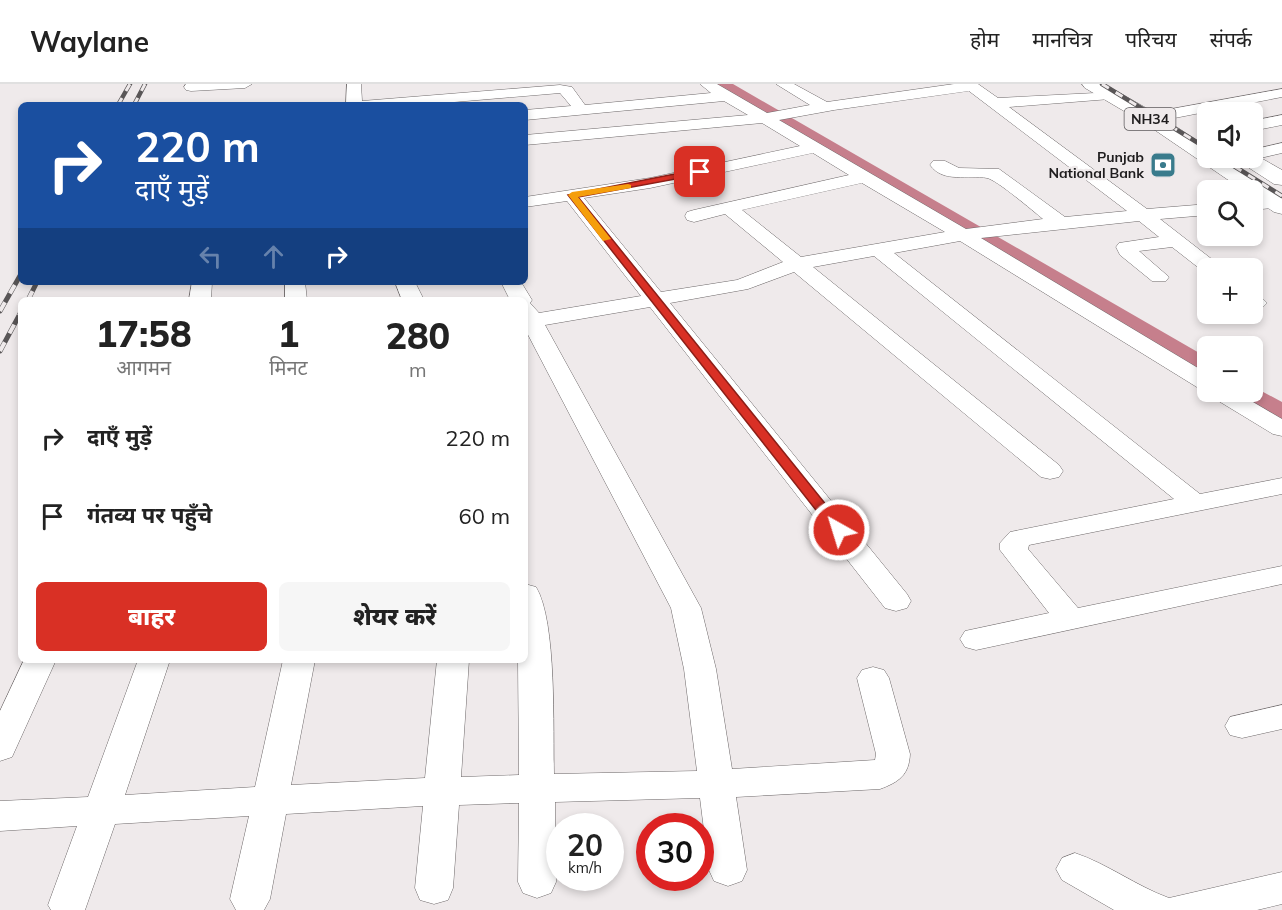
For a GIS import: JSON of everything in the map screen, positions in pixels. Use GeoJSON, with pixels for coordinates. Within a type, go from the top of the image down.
{"type":"FeatureCollection","features":[{"type":"Feature","properties":{"kind":"highway","name":"NH34"},"geometry":{"type":"LineString","coordinates":[[1091,84],[1116,90],[1174,113],[1197,127]]}},
{"type":"Feature","properties":{"kind":"highway","name":"NH34"},"geometry":{"type":"LineString","coordinates":[[1116,90],[1149,118],[1197,150]]}},
{"type":"Feature","properties":{"kind":"highway","name":"NH34"},"geometry":{"type":"LineString","coordinates":[[1224,168],[1279,205]]}},
{"type":"Feature","properties":{"kind":"highway"},"geometry":{"type":"LineString","coordinates":[[1263,168],[1282,179]]}},
{"type":"Feature","properties":{"kind":"street"},"geometry":{"type":"LineString","coordinates":[[185,102],[192,86],[245,84]]}},
{"type":"Feature","properties":{"kind":"street"},"geometry":{"type":"LineString","coordinates":[[354,84],[354,102]]}},
{"type":"Feature","properties":{"kind":"street"},"geometry":{"type":"LineString","coordinates":[[707,84],[726,96],[774,117],[814,148],[966,234],[1197,377]]}},
{"type":"Feature","properties":{"kind":"street"},"geometry":{"type":"LineString","coordinates":[[783,84],[825,107]]}},
{"type":"Feature","properties":{"kind":"street"},"geometry":{"type":"LineString","coordinates":[[528,140],[774,117],[971,85],[1198,258]]}},
{"type":"Feature","properties":{"kind":"street"},"geometry":{"type":"LineString","coordinates":[[381,102],[446,91],[564,89],[581,110]]}},
{"type":"Feature","properties":{"kind":"street"},"geometry":{"type":"LineString","coordinates":[[995,103],[1116,90]]}},
{"type":"Feature","properties":{"kind":"street"},"geometry":{"type":"LineString","coordinates":[[1149,118],[1282,93]]}},
{"type":"Feature","properties":{"kind":"street"},"geometry":{"type":"LineString","coordinates":[[528,115],[726,96]]}},
{"type":"Feature","properties":{"kind":"street"},"geometry":{"type":"LineString","coordinates":[[1263,124],[1282,120]]}},
{"type":"Feature","properties":{"kind":"street"},"geometry":{"type":"LineString","coordinates":[[528,202],[650,183],[814,148]]}},
{"type":"Feature","properties":{"kind":"street"},"geometry":{"type":"LineString","coordinates":[[1263,152],[1282,148]]}},
{"type":"Feature","properties":{"kind":"street"},"geometry":{"type":"LineString","coordinates":[[939,165],[956,173],[993,173],[1059,222]]}},
{"type":"Feature","properties":{"kind":"street"},"geometry":{"type":"LineString","coordinates":[[694,216],[864,177]]}},
{"type":"Feature","properties":{"kind":"street"},"geometry":{"type":"LineString","coordinates":[[572,195],[896,601]]}},
{"type":"Feature","properties":{"kind":"street"},"geometry":{"type":"LineString","coordinates":[[1263,205],[1279,205]]}},
{"type":"Feature","properties":{"kind":"street"},"geometry":{"type":"LineString","coordinates":[[728,208],[1050,471]]}},
{"type":"Feature","properties":{"kind":"street"},"geometry":{"type":"LineString","coordinates":[[528,313],[654,300],[747,284],[797,264],[991,230],[1197,210]]}},
{"type":"Feature","properties":{"kind":"street"},"geometry":{"type":"LineString","coordinates":[[1159,277],[1127,251],[1126,247],[1175,241]]}},
{"type":"Feature","properties":{"kind":"street"},"geometry":{"type":"LineString","coordinates":[[877,249],[1195,503]]}},
{"type":"Feature","properties":{"kind":"street"},"geometry":{"type":"LineString","coordinates":[[528,318],[686,608],[698,658],[728,870]]}},
{"type":"Feature","properties":{"kind":"street"},"geometry":{"type":"LineString","coordinates":[[1237,402],[1282,429]]}},
{"type":"Feature","properties":{"kind":"street"},"geometry":{"type":"LineString","coordinates":[[1071,620],[1014,550],[1014,543],[1020,538],[1282,486]]}},
{"type":"Feature","properties":{"kind":"street"},"geometry":{"type":"LineString","coordinates":[[976,639],[1282,575]]}},
{"type":"Feature","properties":{"kind":"street"},"geometry":{"type":"LineString","coordinates":[[528,604],[535,649],[537,882]]}},
{"type":"Feature","properties":{"kind":"street"},"geometry":{"type":"LineString","coordinates":[[0,748],[39,663]]}},
{"type":"Feature","properties":{"kind":"street"},"geometry":{"type":"LineString","coordinates":[[68,905],[153,663]]}},
{"type":"Feature","properties":{"kind":"street"},"geometry":{"type":"LineString","coordinates":[[250,900],[298,663]]}},
{"type":"Feature","properties":{"kind":"street"},"geometry":{"type":"LineString","coordinates":[[434,888],[453,663]]}},
{"type":"Feature","properties":{"kind":"street"},"geometry":{"type":"LineString","coordinates":[[0,816],[442,791],[717,784],[880,775],[892,767],[893,754],[873,678]]}},
{"type":"Feature","properties":{"kind":"street"},"geometry":{"type":"LineString","coordinates":[[1242,726],[1282,717]]}},
{"type":"Feature","properties":{"kind":"street"},"geometry":{"type":"LineString","coordinates":[[1075,869],[1140,905],[1155,910]]}},
{"type":"Feature","properties":{"kind":"street"},"geometry":{"type":"LineString","coordinates":[[1182,910],[1282,888]]}},
{"type":"Feature","properties":{"kind":"waterway"},"geometry":{"type":"LineString","coordinates":[[722,84],[1197,362]]}},
{"type":"Feature","properties":{"kind":"waterway"},"geometry":{"type":"LineString","coordinates":[[1263,401],[1282,412]]}},
{"type":"Feature","properties":{"kind":"railway"},"geometry":{"type":"LineString","coordinates":[[120,102],[130,84]]}},
{"type":"Feature","properties":{"kind":"railway"},"geometry":{"type":"LineString","coordinates":[[136,102],[145,84]]}},
{"type":"Feature","properties":{"kind":"railway"},"geometry":{"type":"LineString","coordinates":[[1102,84],[1197,142]]}},
{"type":"Feature","properties":{"kind":"railway"},"geometry":{"type":"LineString","coordinates":[[1237,168],[1282,196]]}},
{"type":"Feature","properties":{"kind":"railway"},"geometry":{"type":"LineString","coordinates":[[0,311],[18,279]]}},
{"type":"Feature","properties":{"kind":"railway"},"geometry":{"type":"LineString","coordinates":[[30,297],[36,285]]}},
{"type":"Feature","properties":{"kind":"railway"},"geometry":{"type":"LineString","coordinates":[[0,351],[18,318]]}},
{"type":"Feature","properties":{"kind":"slow traffic"},"geometry":{"type":"LineString","coordinates":[[606,239],[572,195],[628,186]]}},
{"type":"Feature","properties":{"kind":"place","name":"Punjab National Bank"},"geometry":{"type":"Point","coordinates":[1163,165]}},
{"type":"Feature","properties":{"kind":"route"},"geometry":{"type":"LineString","coordinates":[[700,172],[650,183],[572,195],[839,530]]}}]}
